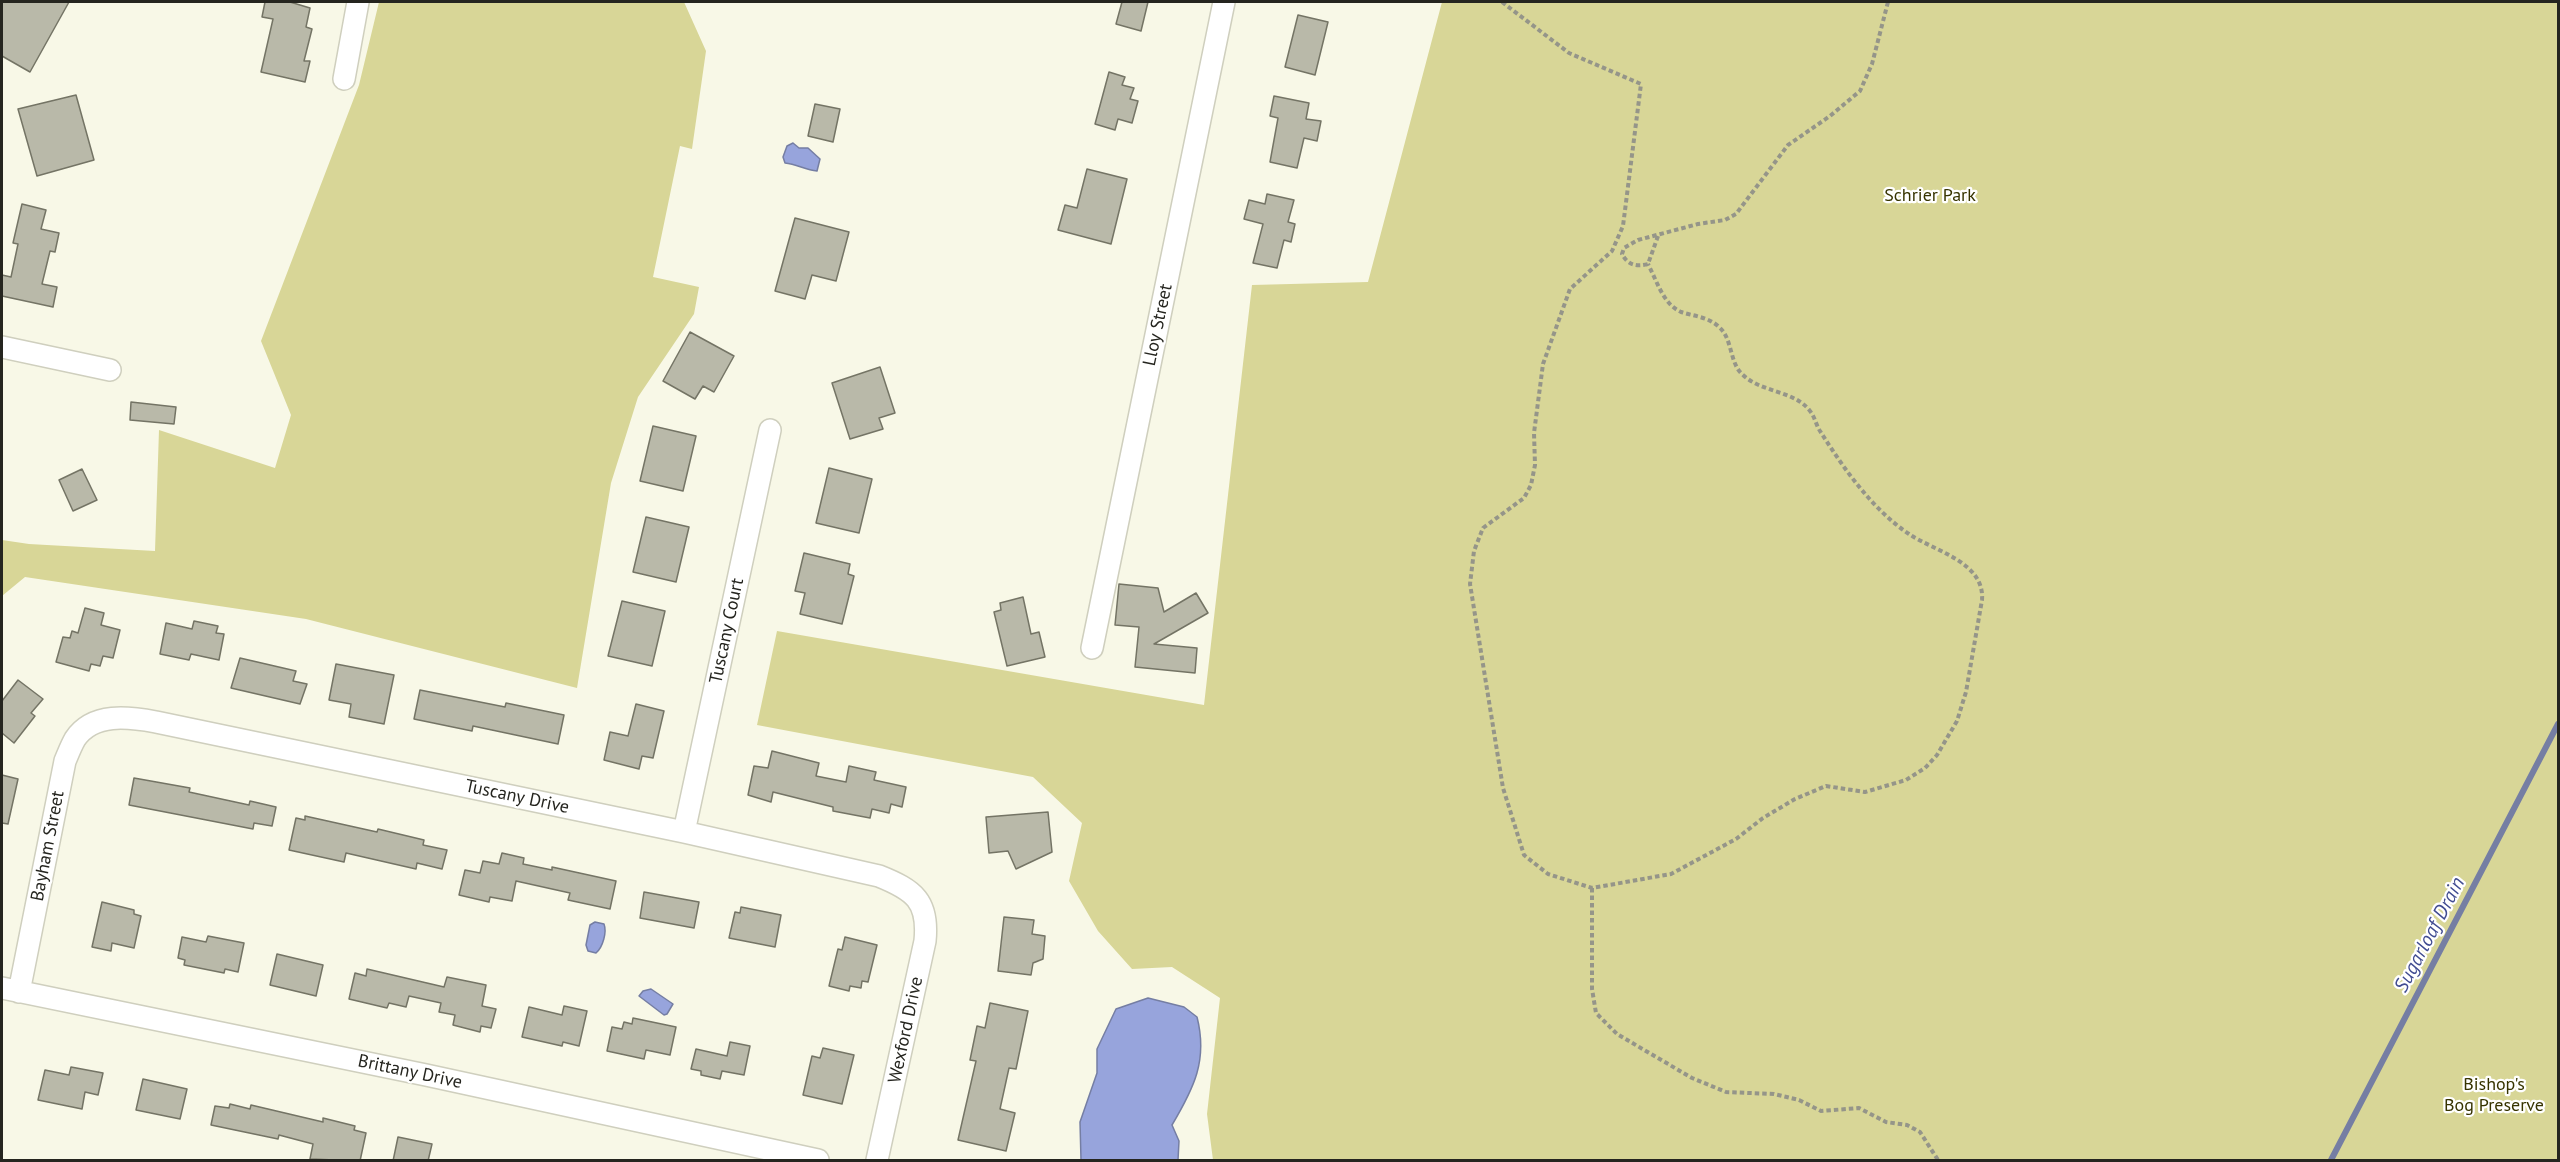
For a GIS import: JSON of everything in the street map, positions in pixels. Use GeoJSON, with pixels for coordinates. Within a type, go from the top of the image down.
{"type":"FeatureCollection","features":[{"type":"Feature","properties":{"kind":"street"},"geometry":{"type":"LineString","coordinates":[[344,79],[358,2]]}},
{"type":"Feature","properties":{"kind":"street","name":"Lloy Street"},"geometry":{"type":"LineString","coordinates":[[1092,648],[1224,2]]}},
{"type":"Feature","properties":{"kind":"street"},"geometry":{"type":"LineString","coordinates":[[2,347],[110,370]]}},
{"type":"Feature","properties":{"kind":"street","name":"Tuscany Court"},"geometry":{"type":"LineString","coordinates":[[684,832],[770,430]]}},
{"type":"Feature","properties":{"kind":"street","name":"Tuscany Drive"},"geometry":{"type":"LineString","coordinates":[[107,720],[124,716],[156,722],[684,832],[879,876],[904,886],[920,901]]}},
{"type":"Feature","properties":{"kind":"street","name":"Bayham Street"},"geometry":{"type":"LineString","coordinates":[[10,990],[65,761],[76,737],[96,722],[107,720]]}},
{"type":"Feature","properties":{"kind":"street","name":"Wexford Drive"},"geometry":{"type":"LineString","coordinates":[[877,1161],[926,941],[927,920],[920,901]]}},
{"type":"Feature","properties":{"kind":"street","name":"Brittany Drive"},"geometry":{"type":"LineString","coordinates":[[10,990],[402,1070],[819,1161]]}},
{"type":"Feature","properties":{"kind":"path"},"geometry":{"type":"LineString","coordinates":[[1502,2],[1569,53],[1641,84],[1623,226],[1613,249],[1570,289],[1543,364],[1534,433],[1535,465],[1532,484],[1524,498],[1483,528],[1474,551],[1470,584],[1503,788],[1524,855],[1548,874],[1592,888],[1671,874],[1736,839],[1763,818],[1796,799],[1826,786],[1865,792],[1906,780],[1926,768],[1957,721],[1966,692],[1982,600],[1983,588],[1980,580],[1972,572],[1928,543],[1910,535],[1861,489],[1845,469],[1810,411],[1791,396],[1762,388],[1741,374],[1726,336],[1719,326],[1671,306],[1660,290],[1648,264],[1658,236]]}},
{"type":"Feature","properties":{"kind":"path"},"geometry":{"type":"LineString","coordinates":[[1648,264],[1640,266],[1625,260],[1623,252],[1628,244],[1698,224],[1725,220],[1736,214],[1788,144],[1830,116],[1860,91],[1872,64],[1888,2]]}},
{"type":"Feature","properties":{"kind":"path"},"geometry":{"type":"LineString","coordinates":[[1613,249],[1623,252]]}},
{"type":"Feature","properties":{"kind":"path"},"geometry":{"type":"LineString","coordinates":[[1592,888],[1592,989],[1596,1013],[1617,1034],[1692,1078],[1726,1092],[1774,1094],[1799,1100],[1821,1111],[1859,1108],[1886,1122],[1907,1125],[1920,1132],[1938,1161]]}},
{"type":"Feature","properties":{"kind":"green space"},"geometry":{"type":"Polygon","coordinates":[[[379,2],[684,2],[706,51],[692,149],[680,146],[653,277],[699,287],[694,314],[638,397],[611,483],[577,688],[306,619],[25,577],[2,596],[2,540],[29,544],[155,551],[159,430],[275,468],[291,415],[261,341],[359,85],[379,2]]]}},
{"type":"Feature","properties":{"kind":"green space"},"geometry":{"type":"Polygon","coordinates":[[[1442,2],[2558,2],[2558,1160],[1213,1160],[1207,1114],[1220,998],[1172,967],[1132,969],[1098,931],[1069,881],[1082,823],[1033,777],[757,725],[777,631],[1204,705],[1252,285],[1368,282],[1442,2]]]}},
{"type":"Feature","properties":{"kind":"water"},"geometry":{"type":"Polygon","coordinates":[[[793,143],[799,148],[808,148],[820,159],[817,171],[785,163],[783,157],[787,146],[793,143]]]}},
{"type":"Feature","properties":{"kind":"water"},"geometry":{"type":"Polygon","coordinates":[[[595,922],[604,924],[605,931],[596,953],[588,951],[586,945],[590,925],[595,922]]]}},
{"type":"Feature","properties":{"kind":"water"},"geometry":{"type":"Polygon","coordinates":[[[651,989],[673,1004],[667,1014],[664,1015],[639,996],[643,991],[651,989]]]}},
{"type":"Feature","properties":{"kind":"water"},"geometry":{"type":"Polygon","coordinates":[[[1148,998],[1184,1007],[1197,1017],[1200,1032],[1201,1047],[1197,1073],[1187,1099],[1172,1125],[1179,1141],[1178,1160],[1081,1160],[1080,1122],[1097,1073],[1097,1049],[1116,1009],[1148,998]]]}},
{"type":"Feature","properties":{"kind":"building"},"geometry":{"type":"Polygon","coordinates":[[[2,2],[69,2],[30,72],[2,56],[2,2]]]}},
{"type":"Feature","properties":{"kind":"building"},"geometry":{"type":"Polygon","coordinates":[[[265,2],[290,2],[310,8],[306,27],[312,29],[304,61],[310,61],[305,82],[261,72],[273,19],[262,17],[265,2]]]}},
{"type":"Feature","properties":{"kind":"building"},"geometry":{"type":"Polygon","coordinates":[[[1122,2],[1148,2],[1141,31],[1116,24],[1122,2]]]}},
{"type":"Feature","properties":{"kind":"building"},"geometry":{"type":"Polygon","coordinates":[[[1298,15],[1328,22],[1315,75],[1285,67],[1298,15]]]}},
{"type":"Feature","properties":{"kind":"building"},"geometry":{"type":"Polygon","coordinates":[[[1109,72],[1125,77],[1122,85],[1134,88],[1130,99],[1138,101],[1132,123],[1118,119],[1115,130],[1095,124],[1109,72]]]}},
{"type":"Feature","properties":{"kind":"building"},"geometry":{"type":"Polygon","coordinates":[[[76,95],[94,160],[37,176],[18,109],[76,95]]]}},
{"type":"Feature","properties":{"kind":"building"},"geometry":{"type":"Polygon","coordinates":[[[1274,96],[1309,103],[1306,119],[1321,121],[1317,141],[1304,138],[1297,168],[1270,162],[1278,118],[1270,116],[1274,96]]]}},
{"type":"Feature","properties":{"kind":"building"},"geometry":{"type":"Polygon","coordinates":[[[815,104],[840,109],[833,142],[808,136],[815,104]]]}},
{"type":"Feature","properties":{"kind":"building"},"geometry":{"type":"Polygon","coordinates":[[[1087,169],[1127,179],[1111,244],[1058,230],[1065,205],[1077,208],[1087,169]]]}},
{"type":"Feature","properties":{"kind":"building"},"geometry":{"type":"Polygon","coordinates":[[[1267,194],[1294,200],[1288,222],[1295,224],[1291,242],[1284,240],[1277,268],[1253,263],[1263,224],[1244,219],[1249,200],[1265,204],[1267,194]]]}},
{"type":"Feature","properties":{"kind":"building"},"geometry":{"type":"Polygon","coordinates":[[[22,204],[46,210],[41,229],[59,233],[55,252],[50,251],[42,284],[57,287],[53,307],[2,296],[2,275],[11,277],[18,244],[13,243],[22,204]]]}},
{"type":"Feature","properties":{"kind":"building"},"geometry":{"type":"Polygon","coordinates":[[[795,218],[849,232],[836,281],[812,275],[805,299],[775,291],[795,218]]]}},
{"type":"Feature","properties":{"kind":"building"},"geometry":{"type":"Polygon","coordinates":[[[690,332],[734,356],[714,392],[703,386],[695,399],[663,381],[690,332]]]}},
{"type":"Feature","properties":{"kind":"building"},"geometry":{"type":"Polygon","coordinates":[[[880,367],[895,413],[879,418],[883,429],[850,439],[832,383],[880,367]]]}},
{"type":"Feature","properties":{"kind":"building"},"geometry":{"type":"Polygon","coordinates":[[[131,402],[176,407],[174,424],[130,420],[131,402]]]}},
{"type":"Feature","properties":{"kind":"building"},"geometry":{"type":"Polygon","coordinates":[[[653,426],[696,436],[683,491],[640,481],[653,426]]]}},
{"type":"Feature","properties":{"kind":"building"},"geometry":{"type":"Polygon","coordinates":[[[829,468],[872,479],[859,533],[816,523],[829,468]]]}},
{"type":"Feature","properties":{"kind":"building"},"geometry":{"type":"Polygon","coordinates":[[[82,469],[97,500],[73,511],[59,480],[82,469]]]}},
{"type":"Feature","properties":{"kind":"building"},"geometry":{"type":"Polygon","coordinates":[[[646,517],[689,527],[676,582],[633,572],[646,517]]]}},
{"type":"Feature","properties":{"kind":"building"},"geometry":{"type":"Polygon","coordinates":[[[804,553],[850,564],[848,574],[854,576],[842,624],[800,614],[805,593],[795,591],[804,553]]]}},
{"type":"Feature","properties":{"kind":"building"},"geometry":{"type":"Polygon","coordinates":[[[1119,584],[1158,588],[1164,612],[1196,593],[1208,613],[1154,644],[1197,648],[1195,673],[1135,667],[1139,627],[1115,625],[1119,584]]]}},
{"type":"Feature","properties":{"kind":"building"},"geometry":{"type":"Polygon","coordinates":[[[1023,597],[1031,634],[1039,632],[1045,657],[1007,666],[994,612],[1001,610],[1000,603],[1023,597]]]}},
{"type":"Feature","properties":{"kind":"building"},"geometry":{"type":"Polygon","coordinates":[[[622,601],[665,611],[652,666],[608,656],[622,601]]]}},
{"type":"Feature","properties":{"kind":"building"},"geometry":{"type":"Polygon","coordinates":[[[85,608],[104,613],[101,625],[120,630],[113,658],[103,656],[100,666],[91,664],[89,671],[56,662],[63,637],[70,638],[72,631],[78,633],[85,608]]]}},
{"type":"Feature","properties":{"kind":"building"},"geometry":{"type":"Polygon","coordinates":[[[194,621],[218,626],[216,633],[224,634],[219,660],[191,654],[189,660],[160,654],[166,623],[192,629],[194,621]]]}},
{"type":"Feature","properties":{"kind":"building"},"geometry":{"type":"Polygon","coordinates":[[[240,658],[296,671],[293,681],[307,684],[300,704],[231,688],[240,658]]]}},
{"type":"Feature","properties":{"kind":"building"},"geometry":{"type":"Polygon","coordinates":[[[336,664],[394,675],[384,724],[349,717],[351,704],[329,700],[336,664]]]}},
{"type":"Feature","properties":{"kind":"building"},"geometry":{"type":"Polygon","coordinates":[[[18,680],[43,699],[31,713],[35,716],[14,743],[2,733],[2,701],[18,680]]]}},
{"type":"Feature","properties":{"kind":"building"},"geometry":{"type":"Polygon","coordinates":[[[420,690],[505,707],[506,703],[564,715],[558,744],[473,726],[472,731],[414,719],[420,690]]]}},
{"type":"Feature","properties":{"kind":"building"},"geometry":{"type":"Polygon","coordinates":[[[636,704],[664,711],[653,758],[642,756],[639,769],[604,760],[610,732],[628,736],[636,704]]]}},
{"type":"Feature","properties":{"kind":"building"},"geometry":{"type":"Polygon","coordinates":[[[772,751],[819,763],[816,776],[846,782],[849,766],[876,772],[874,780],[906,787],[902,807],[891,804],[889,813],[872,809],[870,818],[833,811],[833,807],[773,792],[771,802],[748,795],[754,766],[768,768],[772,751]]]}},
{"type":"Feature","properties":{"kind":"building"},"geometry":{"type":"Polygon","coordinates":[[[2,775],[18,779],[8,824],[2,823],[2,775]]]}},
{"type":"Feature","properties":{"kind":"building"},"geometry":{"type":"Polygon","coordinates":[[[134,778],[190,788],[189,792],[249,805],[250,801],[276,807],[272,826],[254,823],[253,829],[129,805],[134,778]]]}},
{"type":"Feature","properties":{"kind":"building"},"geometry":{"type":"Polygon","coordinates":[[[1048,812],[1052,852],[1016,869],[1008,851],[989,853],[986,817],[1048,812]]]}},
{"type":"Feature","properties":{"kind":"building"},"geometry":{"type":"Polygon","coordinates":[[[305,816],[424,840],[423,845],[447,850],[442,869],[417,863],[416,869],[346,853],[344,862],[289,850],[296,818],[305,820],[305,816]]]}},
{"type":"Feature","properties":{"kind":"building"},"geometry":{"type":"Polygon","coordinates":[[[502,853],[524,858],[523,864],[552,870],[552,867],[616,881],[610,909],[568,900],[570,893],[516,881],[512,901],[490,897],[489,902],[459,895],[465,870],[480,873],[483,861],[499,864],[502,853]]]}},
{"type":"Feature","properties":{"kind":"building"},"geometry":{"type":"Polygon","coordinates":[[[644,892],[699,902],[694,928],[640,918],[644,892]]]}},
{"type":"Feature","properties":{"kind":"building"},"geometry":{"type":"Polygon","coordinates":[[[102,902],[134,910],[134,914],[141,916],[134,948],[112,943],[111,951],[92,947],[102,902]]]}},
{"type":"Feature","properties":{"kind":"building"},"geometry":{"type":"Polygon","coordinates":[[[741,907],[781,915],[775,947],[729,938],[735,912],[740,913],[741,907]]]}},
{"type":"Feature","properties":{"kind":"building"},"geometry":{"type":"Polygon","coordinates":[[[1004,917],[1034,920],[1032,934],[1045,936],[1043,959],[1033,963],[1031,975],[998,971],[1004,917]]]}},
{"type":"Feature","properties":{"kind":"building"},"geometry":{"type":"Polygon","coordinates":[[[208,936],[244,943],[238,972],[225,969],[224,973],[184,965],[185,960],[178,958],[182,937],[206,942],[208,936]]]}},
{"type":"Feature","properties":{"kind":"building"},"geometry":{"type":"Polygon","coordinates":[[[845,937],[877,945],[868,982],[862,981],[861,988],[850,986],[849,991],[829,986],[838,949],[842,950],[845,937]]]}},
{"type":"Feature","properties":{"kind":"building"},"geometry":{"type":"Polygon","coordinates":[[[277,954],[323,965],[316,996],[270,985],[277,954]]]}},
{"type":"Feature","properties":{"kind":"building"},"geometry":{"type":"Polygon","coordinates":[[[367,969],[444,987],[447,977],[486,985],[482,1006],[496,1009],[491,1028],[481,1026],[480,1032],[453,1025],[455,1015],[439,1012],[441,1003],[409,996],[406,1007],[389,1003],[387,1008],[349,999],[355,973],[366,976],[367,969]]]}},
{"type":"Feature","properties":{"kind":"building"},"geometry":{"type":"Polygon","coordinates":[[[990,1003],[1028,1011],[1016,1069],[1009,1068],[1000,1109],[1015,1113],[1006,1151],[958,1140],[976,1061],[970,1060],[977,1026],[985,1028],[990,1003]]]}},
{"type":"Feature","properties":{"kind":"building"},"geometry":{"type":"Polygon","coordinates":[[[564,1006],[587,1011],[579,1046],[563,1042],[562,1046],[522,1037],[529,1007],[562,1015],[564,1006]]]}},
{"type":"Feature","properties":{"kind":"building"},"geometry":{"type":"Polygon","coordinates":[[[633,1018],[676,1027],[670,1055],[646,1050],[644,1059],[607,1051],[612,1027],[622,1029],[624,1022],[632,1024],[633,1018]]]}},
{"type":"Feature","properties":{"kind":"building"},"geometry":{"type":"Polygon","coordinates":[[[730,1042],[750,1046],[744,1075],[722,1071],[720,1079],[701,1075],[701,1071],[691,1069],[696,1049],[727,1056],[730,1042]]]}},
{"type":"Feature","properties":{"kind":"building"},"geometry":{"type":"Polygon","coordinates":[[[823,1048],[854,1055],[842,1104],[803,1095],[812,1056],[820,1058],[823,1048]]]}},
{"type":"Feature","properties":{"kind":"building"},"geometry":{"type":"Polygon","coordinates":[[[71,1067],[103,1073],[98,1095],[85,1092],[82,1109],[38,1100],[45,1070],[69,1075],[71,1067]]]}},
{"type":"Feature","properties":{"kind":"building"},"geometry":{"type":"Polygon","coordinates":[[[143,1079],[187,1089],[180,1119],[136,1110],[143,1079]]]}},
{"type":"Feature","properties":{"kind":"building"},"geometry":{"type":"Polygon","coordinates":[[[230,1104],[250,1109],[251,1105],[323,1122],[323,1118],[355,1126],[354,1130],[366,1133],[360,1161],[310,1159],[313,1144],[279,1135],[278,1139],[211,1125],[215,1106],[229,1108],[230,1104]]]}},
{"type":"Feature","properties":{"kind":"building"},"geometry":{"type":"Polygon","coordinates":[[[398,1137],[432,1144],[428,1161],[393,1161],[398,1137]]]}},
{"type":"Feature","properties":{"kind":"waterway","name":"Sugarloaf Drain"},"geometry":{"type":"LineString","coordinates":[[2331,1160],[2558,724]]}},
{"type":"Feature","properties":{"kind":"park label","name":"Schrier Park"},"geometry":{"type":"Point","coordinates":[1930,196]}},
{"type":"Feature","properties":{"kind":"park label","name":"Bishop's Bog Preserve"},"geometry":{"type":"Point","coordinates":[2494,1095]}}]}
